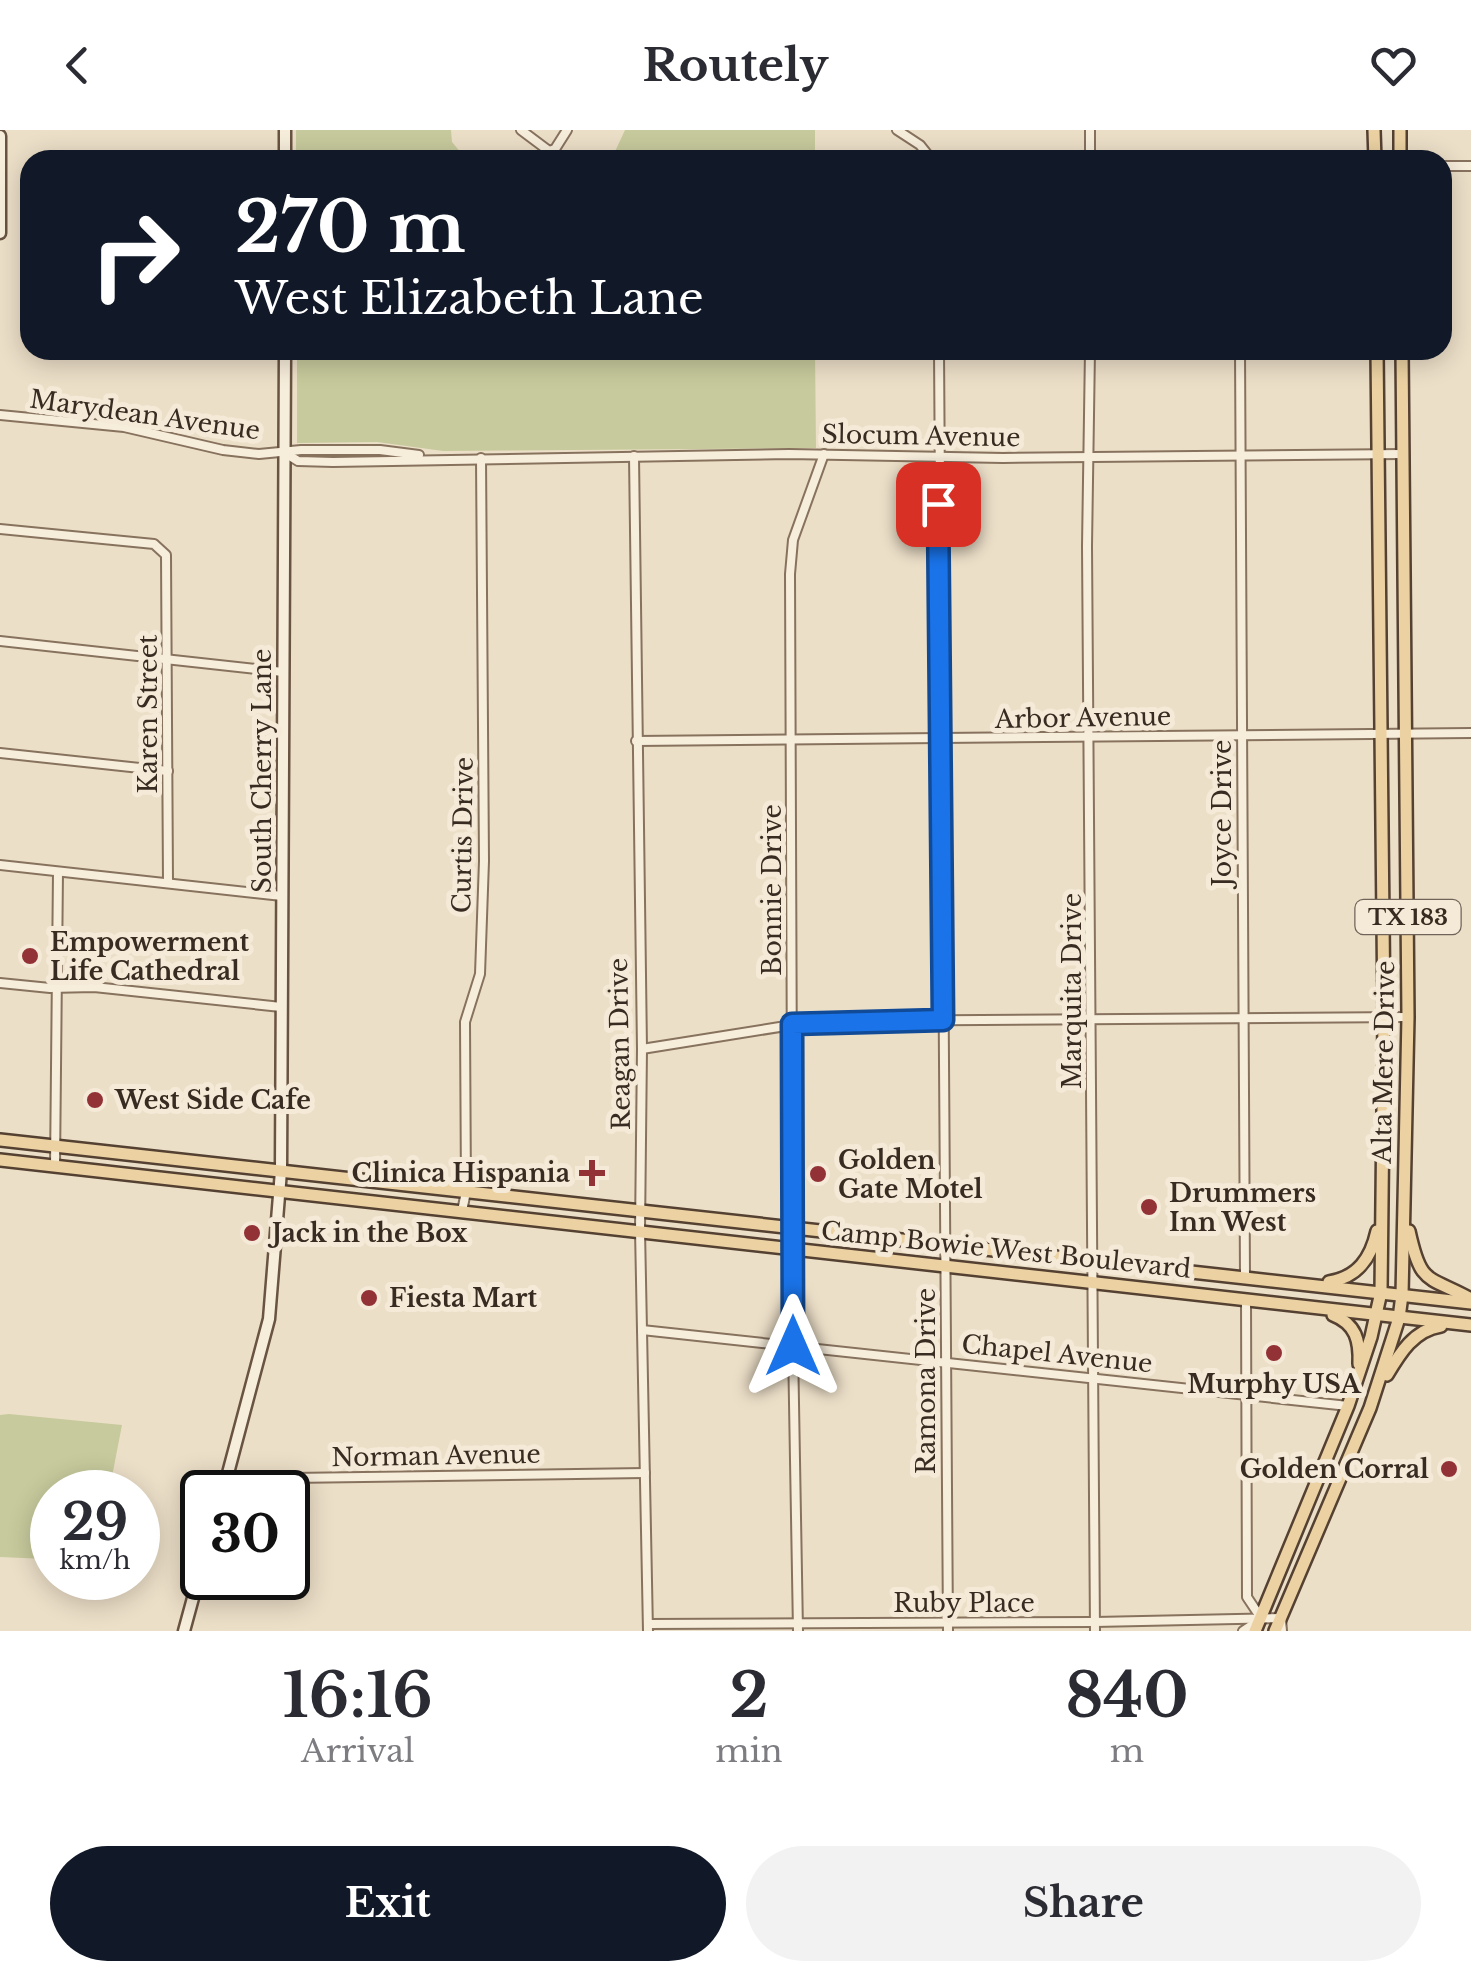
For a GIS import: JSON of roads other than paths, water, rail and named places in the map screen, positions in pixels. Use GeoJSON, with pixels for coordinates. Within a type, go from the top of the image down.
{"type":"FeatureCollection","features":[{"type":"Feature","properties":{"kind":"main road","name":"Alta Mere Drive"},"geometry":{"type":"LineString","coordinates":[[1256,1631],[1348,1406],[1380,1292],[1384,1017],[1377,360]]}},
{"type":"Feature","properties":{"kind":"main road","name":"Alta Mere Drive"},"geometry":{"type":"LineString","coordinates":[[1279,1627],[1374,1396],[1402,1295],[1408,1016],[1402,360]]}},
{"type":"Feature","properties":{"kind":"main road","name":"Camp Bowie West Boulevard"},"geometry":{"type":"LineString","coordinates":[[0,1140],[1471,1301]]}},
{"type":"Feature","properties":{"kind":"main road","name":"Camp Bowie West Boulevard"},"geometry":{"type":"LineString","coordinates":[[0,1160],[1466,1325]]}},
{"type":"Feature","properties":{"kind":"main road"},"geometry":{"type":"LineString","coordinates":[[1291,1282],[1328,1282],[1354,1274],[1372,1250],[1382,1207]]}},
{"type":"Feature","properties":{"kind":"main road"},"geometry":{"type":"LineString","coordinates":[[1404,1208],[1420,1271],[1436,1285],[1471,1301]]}},
{"type":"Feature","properties":{"kind":"main road"},"geometry":{"type":"LineString","coordinates":[[1260,1301],[1344,1320],[1355,1332],[1359,1345],[1358,1377]]}},
{"type":"Feature","properties":{"kind":"main road"},"geometry":{"type":"LineString","coordinates":[[1374,1396],[1400,1354],[1419,1333],[1430,1328],[1466,1325]]}},
{"type":"Feature","properties":{"kind":"street"},"geometry":{"type":"LineString","coordinates":[[521,130],[552,150],[567,130]]}},
{"type":"Feature","properties":{"kind":"street"},"geometry":{"type":"LineString","coordinates":[[897,130],[924,150]]}},
{"type":"Feature","properties":{"kind":"street"},"geometry":{"type":"LineString","coordinates":[[0,136],[0,232]]}},
{"type":"Feature","properties":{"kind":"street","name":"South Cherry Lane"},"geometry":{"type":"LineString","coordinates":[[229,1470],[269,1318],[281,1171],[285,360]]}},
{"type":"Feature","properties":{"kind":"street","name":"Ramona Drive"},"geometry":{"type":"LineString","coordinates":[[940,360],[948,1627]]}},
{"type":"Feature","properties":{"kind":"street","name":"Marquita Drive"},"geometry":{"type":"LineString","coordinates":[[1090,360],[1087,546],[1095,1626]]}},
{"type":"Feature","properties":{"kind":"street","name":"Joyce Drive"},"geometry":{"type":"LineString","coordinates":[[1240,360],[1244,1276]]}},
{"type":"Feature","properties":{"kind":"street","name":"Marydean Avenue"},"geometry":{"type":"LineString","coordinates":[[0,415],[124,427],[223,450],[285,453]]}},
{"type":"Feature","properties":{"kind":"street","name":"Slocum Avenue"},"geometry":{"type":"LineString","coordinates":[[285,453],[298,461],[824,454],[1403,454]]}},
{"type":"Feature","properties":{"kind":"street","name":"Bonnie Drive"},"geometry":{"type":"LineString","coordinates":[[798,1628],[792,1248],[790,574],[793,540],[824,454]]}},
{"type":"Feature","properties":{"kind":"street","name":"Reagan Drive"},"geometry":{"type":"LineString","coordinates":[[634,456],[642,1049],[640,1230],[648,1628]]}},
{"type":"Feature","properties":{"kind":"street","name":"Curtis Drive"},"geometry":{"type":"LineString","coordinates":[[462,1211],[466,1192],[466,1022],[480,974],[484,860],[482,458]]}},
{"type":"Feature","properties":{"kind":"street","name":"Karen Street"},"geometry":{"type":"LineString","coordinates":[[0,529],[154,544],[169,563],[168,883]]}},
{"type":"Feature","properties":{"kind":"street"},"geometry":{"type":"LineString","coordinates":[[0,640],[283,672]]}},
{"type":"Feature","properties":{"kind":"street","name":"Arbor Avenue"},"geometry":{"type":"LineString","coordinates":[[636,741],[1471,733]]}},
{"type":"Feature","properties":{"kind":"street"},"geometry":{"type":"LineString","coordinates":[[0,752],[168,771]]}},
{"type":"Feature","properties":{"kind":"street"},"geometry":{"type":"LineString","coordinates":[[0,866],[282,896]]}},
{"type":"Feature","properties":{"kind":"street"},"geometry":{"type":"LineString","coordinates":[[55,1166],[58,872]]}},
{"type":"Feature","properties":{"kind":"street"},"geometry":{"type":"LineString","coordinates":[[0,983],[94,987],[281,1007]]}},
{"type":"Feature","properties":{"kind":"street"},"geometry":{"type":"LineString","coordinates":[[642,1049],[792,1024],[1408,1016]]}},
{"type":"Feature","properties":{"kind":"street"},"geometry":{"type":"LineString","coordinates":[[1244,1631],[1261,1618],[1247,1596],[1246,1299]]}},
{"type":"Feature","properties":{"kind":"street","name":"Chapel Avenue"},"geometry":{"type":"LineString","coordinates":[[642,1330],[1348,1406]]}},
{"type":"Feature","properties":{"kind":"street","name":"Norman Avenue"},"geometry":{"type":"LineString","coordinates":[[310,1478],[645,1473]]}},
{"type":"Feature","properties":{"kind":"street"},"geometry":{"type":"LineString","coordinates":[[184,1631],[192,1600]]}},
{"type":"Feature","properties":{"kind":"street","name":"Ruby Place"},"geometry":{"type":"LineString","coordinates":[[648,1628],[1095,1626],[1261,1618],[1279,1627]]}},
{"type":"Feature","properties":{"kind":"place","name":"Empowerment Life Cathedral"},"geometry":{"type":"Point","coordinates":[30,956]}},
{"type":"Feature","properties":{"kind":"place","name":"West Side Cafe"},"geometry":{"type":"Point","coordinates":[95,1100]}},
{"type":"Feature","properties":{"kind":"place","name":"Clinica Hispania"},"geometry":{"type":"Point","coordinates":[592,1173]}},
{"type":"Feature","properties":{"kind":"place","name":"Golden Gate Motel"},"geometry":{"type":"Point","coordinates":[818,1174]}},
{"type":"Feature","properties":{"kind":"place","name":"Drummers Inn West"},"geometry":{"type":"Point","coordinates":[1149,1207]}},
{"type":"Feature","properties":{"kind":"place","name":"Jack in the Box"},"geometry":{"type":"Point","coordinates":[252,1233]}},
{"type":"Feature","properties":{"kind":"place","name":"Fiesta Mart"},"geometry":{"type":"Point","coordinates":[369,1298]}},
{"type":"Feature","properties":{"kind":"place","name":"Murphy USA"},"geometry":{"type":"Point","coordinates":[1274,1353]}},
{"type":"Feature","properties":{"kind":"place","name":"Golden Corral"},"geometry":{"type":"Point","coordinates":[1449,1469]}}]}
